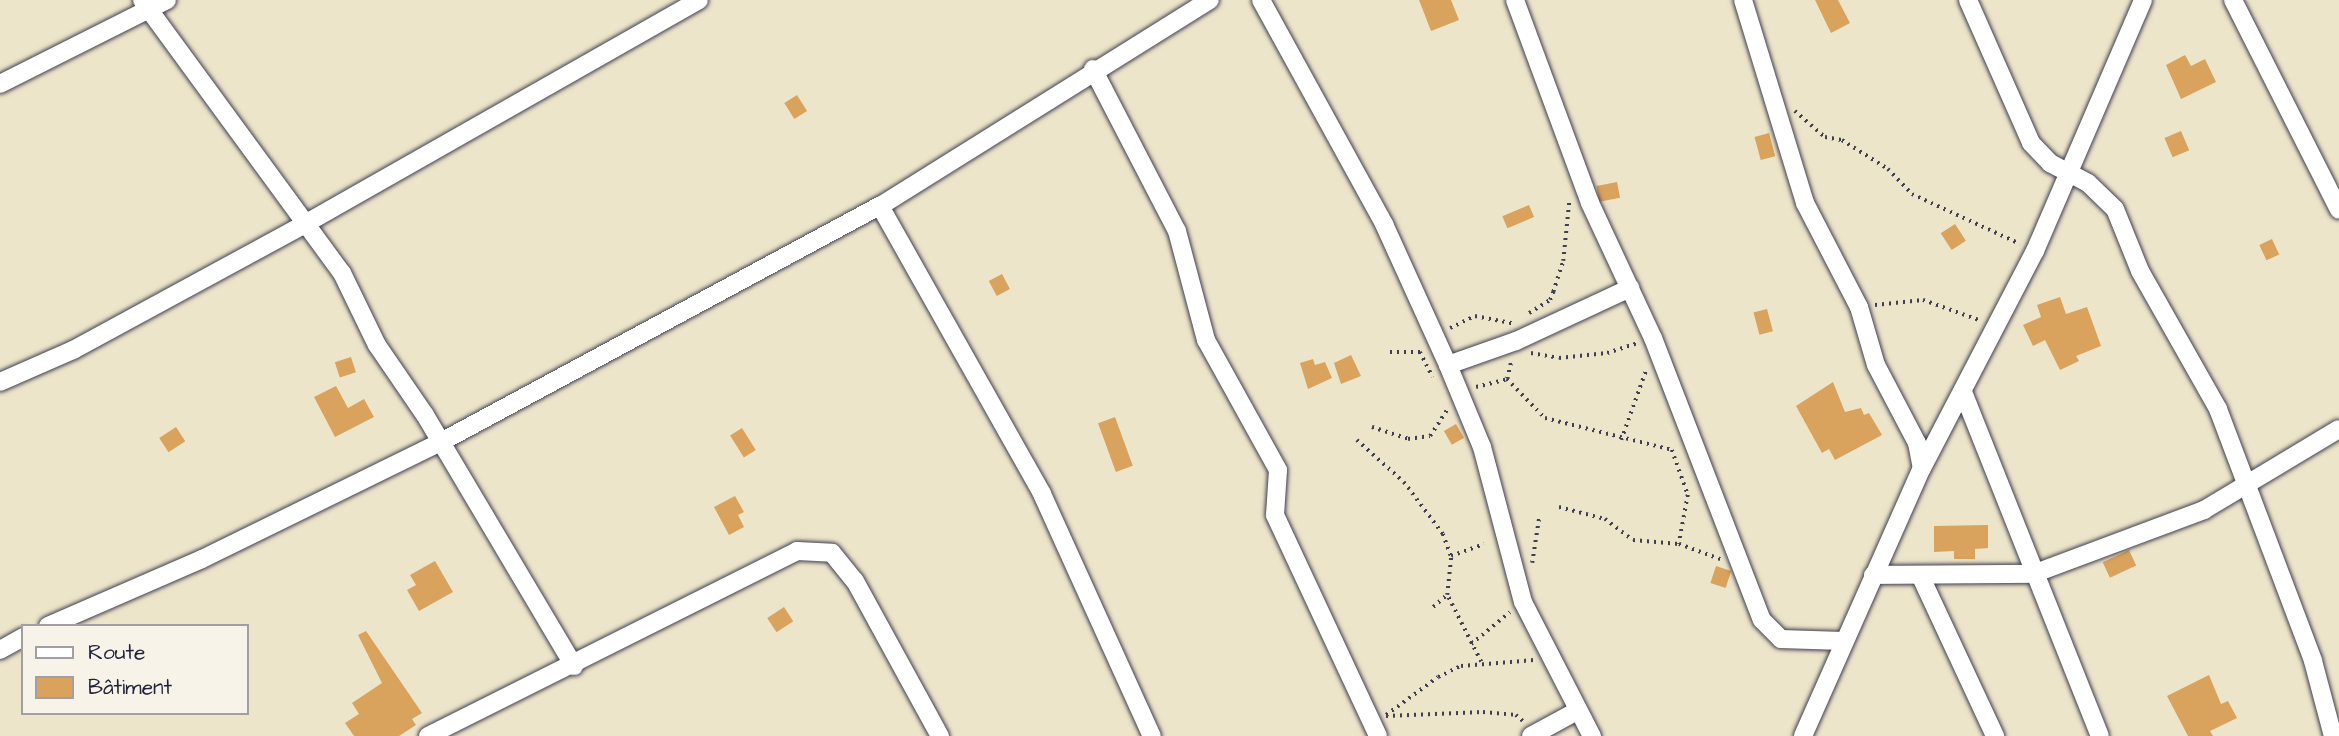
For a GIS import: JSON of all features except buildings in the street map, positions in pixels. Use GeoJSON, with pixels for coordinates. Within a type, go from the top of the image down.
{"type":"FeatureCollection","features":[{"type":"Feature","properties":{"kind":"street"},"geometry":{"type":"LineString","coordinates":[[0,84],[145,5],[167,0]]}},
{"type":"Feature","properties":{"kind":"street"},"geometry":{"type":"LineString","coordinates":[[0,382],[73,349],[305,224],[699,0]]}},
{"type":"Feature","properties":{"kind":"street"},"geometry":{"type":"LineString","coordinates":[[53,624],[202,559],[441,442],[880,206],[1093,69],[1210,0]]}},
{"type":"Feature","properties":{"kind":"street"},"geometry":{"type":"LineString","coordinates":[[1261,0],[1384,224],[1432,337],[1448,365],[1482,447],[1523,602],[1592,736]]}},
{"type":"Feature","properties":{"kind":"street"},"geometry":{"type":"LineString","coordinates":[[1515,0],[1590,203],[1653,338],[1741,565],[1772,634],[1790,640],[1843,641]]}},
{"type":"Feature","properties":{"kind":"street"},"geometry":{"type":"LineString","coordinates":[[1743,0],[1777,105],[1787,155],[1810,214],[1858,307],[1876,365],[1917,443],[1922,468]]}},
{"type":"Feature","properties":{"kind":"street"},"geometry":{"type":"LineString","coordinates":[[1968,0],[2031,143],[2050,163],[2088,183],[2115,209],[2140,271],[2218,409],[2313,660],[2333,736]]}},
{"type":"Feature","properties":{"kind":"street"},"geometry":{"type":"LineString","coordinates":[[1803,736],[1922,468],[1963,392],[1994,325],[2035,251],[2143,0]]}},
{"type":"Feature","properties":{"kind":"street"},"geometry":{"type":"LineString","coordinates":[[2233,0],[2339,210]]}},
{"type":"Feature","properties":{"kind":"street"},"geometry":{"type":"LineString","coordinates":[[145,5],[286,192],[305,224],[342,273],[377,345],[441,442],[574,666]]}},
{"type":"Feature","properties":{"kind":"street"},"geometry":{"type":"LineString","coordinates":[[1093,69],[1177,231],[1206,340],[1278,470],[1275,515],[1377,718],[1378,736]]}},
{"type":"Feature","properties":{"kind":"street"},"geometry":{"type":"LineString","coordinates":[[880,206],[1042,494],[1152,736]]}},
{"type":"Feature","properties":{"kind":"street"},"geometry":{"type":"LineString","coordinates":[[1448,365],[1515,332],[1630,288]]}},
{"type":"Feature","properties":{"kind":"street"},"geometry":{"type":"LineString","coordinates":[[1963,392],[2033,574],[2100,736]]}},
{"type":"Feature","properties":{"kind":"street"},"geometry":{"type":"LineString","coordinates":[[1873,575],[2033,574],[2204,510],[2339,429]]}},
{"type":"Feature","properties":{"kind":"street"},"geometry":{"type":"LineString","coordinates":[[428,736],[574,666],[797,551],[832,553],[855,581],[940,736]]}},
{"type":"Feature","properties":{"kind":"street"},"geometry":{"type":"LineString","coordinates":[[1920,575],[1995,736]]}},
{"type":"Feature","properties":{"kind":"street"},"geometry":{"type":"LineString","coordinates":[[0,650],[21,639]]}},
{"type":"Feature","properties":{"kind":"street"},"geometry":{"type":"LineString","coordinates":[[1531,736],[1577,711]]}},
{"type":"Feature","properties":{"kind":"path"},"geometry":{"type":"LineString","coordinates":[[1777,105],[1788,106],[1825,137],[1842,140],[1888,169],[1912,194],[2035,251]]}},
{"type":"Feature","properties":{"kind":"path"},"geometry":{"type":"LineString","coordinates":[[1507,379],[1515,332],[1550,300],[1563,261],[1569,202]]}},
{"type":"Feature","properties":{"kind":"path"},"geometry":{"type":"LineString","coordinates":[[1858,307],[1923,300],[1994,325]]}},
{"type":"Feature","properties":{"kind":"path"},"geometry":{"type":"LineString","coordinates":[[1507,379],[1458,389],[1429,375],[1420,352],[1421,343],[1475,316],[1515,332],[1531,353],[1559,358],[1607,352],[1653,338]]}},
{"type":"Feature","properties":{"kind":"path"},"geometry":{"type":"LineString","coordinates":[[1621,440],[1640,393],[1653,338]]}},
{"type":"Feature","properties":{"kind":"path"},"geometry":{"type":"LineString","coordinates":[[1390,352],[1420,352]]}},
{"type":"Feature","properties":{"kind":"path"},"geometry":{"type":"LineString","coordinates":[[1507,379],[1545,418],[1621,440],[1672,450],[1688,495],[1679,544]]}},
{"type":"Feature","properties":{"kind":"path"},"geometry":{"type":"LineString","coordinates":[[1372,426],[1408,439],[1430,436],[1458,389]]}},
{"type":"Feature","properties":{"kind":"path"},"geometry":{"type":"LineString","coordinates":[[1357,440],[1404,482],[1443,534],[1451,556],[1447,595],[1481,662]]}},
{"type":"Feature","properties":{"kind":"path"},"geometry":{"type":"LineString","coordinates":[[1559,508],[1605,519],[1633,540],[1679,544],[1741,565]]}},
{"type":"Feature","properties":{"kind":"path"},"geometry":{"type":"LineString","coordinates":[[1451,556],[1484,544]]}},
{"type":"Feature","properties":{"kind":"path"},"geometry":{"type":"LineString","coordinates":[[1433,607],[1447,595]]}},
{"type":"Feature","properties":{"kind":"path"},"geometry":{"type":"LineString","coordinates":[[1377,718],[1438,677],[1481,662],[1552,659]]}},
{"type":"Feature","properties":{"kind":"path"},"geometry":{"type":"LineString","coordinates":[[1377,718],[1483,712],[1516,715],[1528,726],[1547,726]]}}]}
